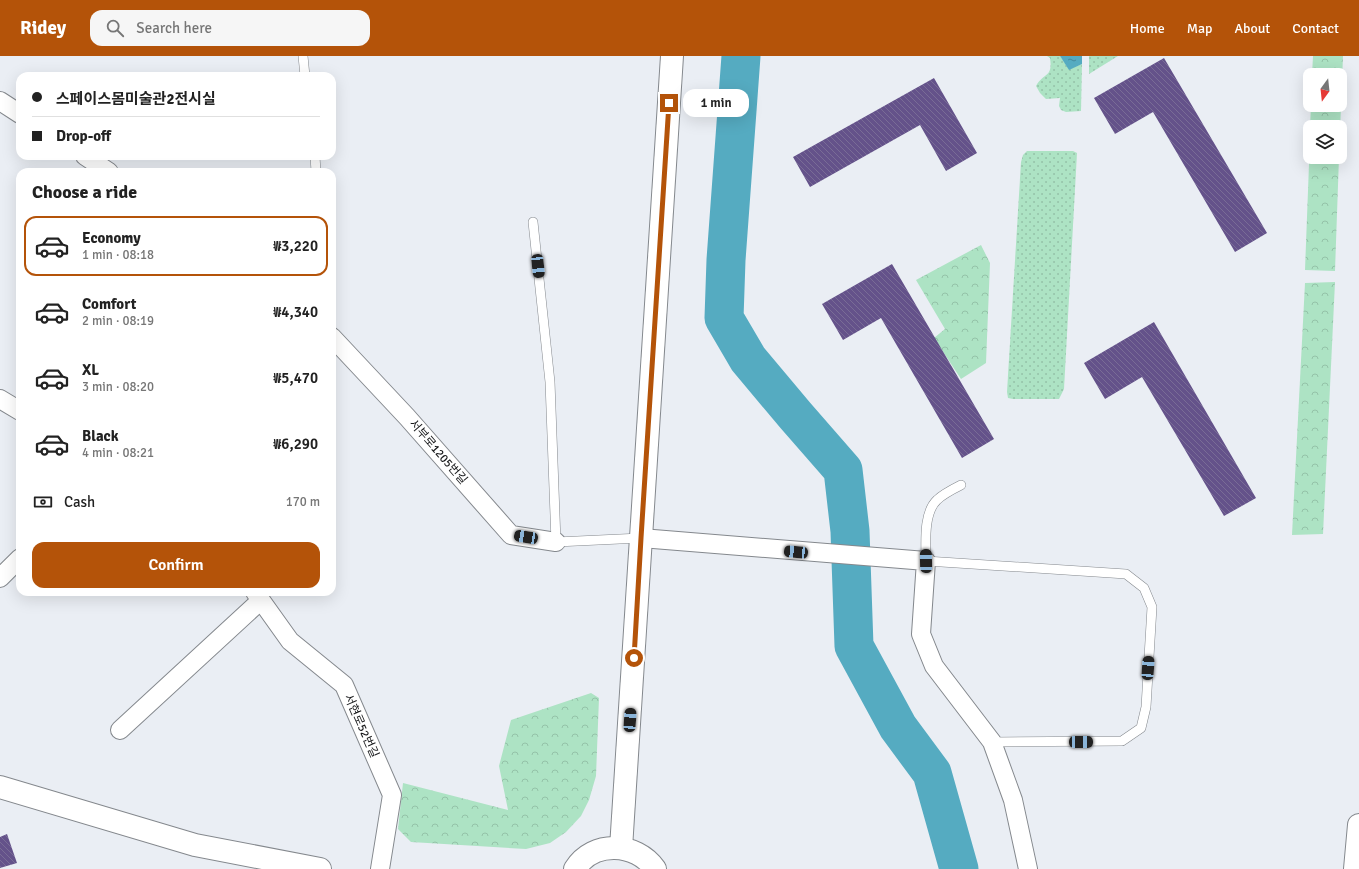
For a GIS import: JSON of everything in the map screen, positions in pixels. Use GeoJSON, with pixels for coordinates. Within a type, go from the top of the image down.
{"type":"FeatureCollection","features":[{"type":"Feature","properties":{"kind":"street"},"geometry":{"type":"LineString","coordinates":[[621,848],[672,56]]}},
{"type":"Feature","properties":{"kind":"street"},"geometry":{"type":"LineString","coordinates":[[0,101],[16,111]]}},
{"type":"Feature","properties":{"kind":"street"},"geometry":{"type":"LineString","coordinates":[[90,160],[103,168]]}},
{"type":"Feature","properties":{"kind":"street","name":"서부로1205번길"},"geometry":{"type":"LineString","coordinates":[[336,342],[407,417],[511,535],[556,542]]}},
{"type":"Feature","properties":{"kind":"street"},"geometry":{"type":"LineString","coordinates":[[0,399],[16,409]]}},
{"type":"Feature","properties":{"kind":"street"},"geometry":{"type":"LineString","coordinates":[[641,538],[811,553],[926,561],[921,634],[934,666],[992,742],[1013,800],[1028,869]]}},
{"type":"Feature","properties":{"kind":"street"},"geometry":{"type":"LineString","coordinates":[[0,578],[16,562]]}},
{"type":"Feature","properties":{"kind":"street"},"geometry":{"type":"LineString","coordinates":[[120,730],[258,596]]}},
{"type":"Feature","properties":{"kind":"street","name":"서현로52번길"},"geometry":{"type":"LineString","coordinates":[[258,596],[290,641],[344,685],[392,795],[380,869]]}},
{"type":"Feature","properties":{"kind":"street"},"geometry":{"type":"LineString","coordinates":[[0,787],[195,846],[320,869]]}},
{"type":"Feature","properties":{"kind":"street"},"geometry":{"type":"LineString","coordinates":[[1355,869],[1359,825]]}},
{"type":"Feature","properties":{"kind":"street"},"geometry":{"type":"LineString","coordinates":[[575,869],[578,864],[590,854],[605,848],[621,848],[636,852],[650,862],[655,869]]}},
{"type":"Feature","properties":{"kind":"lane"},"geometry":{"type":"LineString","coordinates":[[303,56],[305,72]]}},
{"type":"Feature","properties":{"kind":"lane"},"geometry":{"type":"LineString","coordinates":[[533,222],[550,382],[556,542],[641,538]]}},
{"type":"Feature","properties":{"kind":"lane"},"geometry":{"type":"LineString","coordinates":[[961,485],[936,500],[929,512],[926,528],[926,561],[1126,574],[1144,588],[1152,607],[1146,707],[1141,728],[1122,741],[992,742]]}},
{"type":"Feature","properties":{"kind":"green space"},"geometry":{"type":"Polygon","coordinates":[[[1047,56],[1060,56],[1069,69],[1082,64],[1081,111],[1066,112],[1061,110],[1059,106],[1060,98],[1046,99],[1040,93],[1036,86],[1049,72],[1051,64],[1050,58],[1047,56]]]}},
{"type":"Feature","properties":{"kind":"green space"},"geometry":{"type":"Polygon","coordinates":[[[1089,56],[1118,56],[1089,74],[1089,56]]]}},
{"type":"Feature","properties":{"kind":"green space"},"geometry":{"type":"Polygon","coordinates":[[[1313,56],[1343,56],[1343,68],[1312,68],[1313,56]]]}},
{"type":"Feature","properties":{"kind":"green space"},"geometry":{"type":"Polygon","coordinates":[[[1311,112],[1341,112],[1340,120],[1310,120],[1311,112]]]}},
{"type":"Feature","properties":{"kind":"green space"},"geometry":{"type":"Polygon","coordinates":[[[1027,151],[1073,151],[1077,153],[1064,389],[1059,399],[1013,399],[1008,398],[1007,392],[1021,162],[1023,155],[1027,151]]]}},
{"type":"Feature","properties":{"kind":"green space"},"geometry":{"type":"Polygon","coordinates":[[[1309,164],[1339,164],[1335,271],[1305,270],[1309,164]]]}},
{"type":"Feature","properties":{"kind":"green space"},"geometry":{"type":"Polygon","coordinates":[[[981,245],[990,263],[986,363],[961,379],[934,338],[945,329],[916,280],[981,245]]]}},
{"type":"Feature","properties":{"kind":"green space"},"geometry":{"type":"Polygon","coordinates":[[[1335,282],[1323,534],[1292,535],[1305,283],[1335,282]]]}},
{"type":"Feature","properties":{"kind":"green space"},"geometry":{"type":"Polygon","coordinates":[[[591,693],[599,698],[596,776],[589,800],[581,816],[566,832],[550,843],[526,849],[411,842],[398,829],[403,783],[508,810],[499,766],[511,720],[591,693]]]}},
{"type":"Feature","properties":{"kind":"water"},"geometry":{"type":"Polygon","coordinates":[[[1060,56],[1082,56],[1082,64],[1069,70],[1060,56]]]}},
{"type":"Feature","properties":{"kind":"building"},"geometry":{"type":"Polygon","coordinates":[[[1164,58],[1267,233],[1235,252],[1153,112],[1115,134],[1094,98],[1164,58]]]}},
{"type":"Feature","properties":{"kind":"building"},"geometry":{"type":"Polygon","coordinates":[[[934,78],[977,153],[946,171],[920,125],[810,187],[793,157],[934,78]]]}},
{"type":"Feature","properties":{"kind":"building"},"geometry":{"type":"Polygon","coordinates":[[[892,264],[994,439],[962,458],[881,318],[843,340],[822,304],[892,264]]]}},
{"type":"Feature","properties":{"kind":"building"},"geometry":{"type":"Polygon","coordinates":[[[1154,322],[1256,498],[1224,516],[1142,377],[1105,399],[1084,363],[1154,322]]]}},
{"type":"Feature","properties":{"kind":"building"},"geometry":{"type":"Polygon","coordinates":[[[7,834],[17,863],[0,868],[0,837],[7,834]]]}},
{"type":"Feature","properties":{"kind":"waterway"},"geometry":{"type":"LineString","coordinates":[[741,56],[726,260],[724,318],[748,359],[843,470],[850,531],[854,646],[898,727],[932,773],[959,869]]}},
{"type":"Feature","properties":{"kind":"route"},"geometry":{"type":"LineString","coordinates":[[634,658],[669,103]]}}]}
